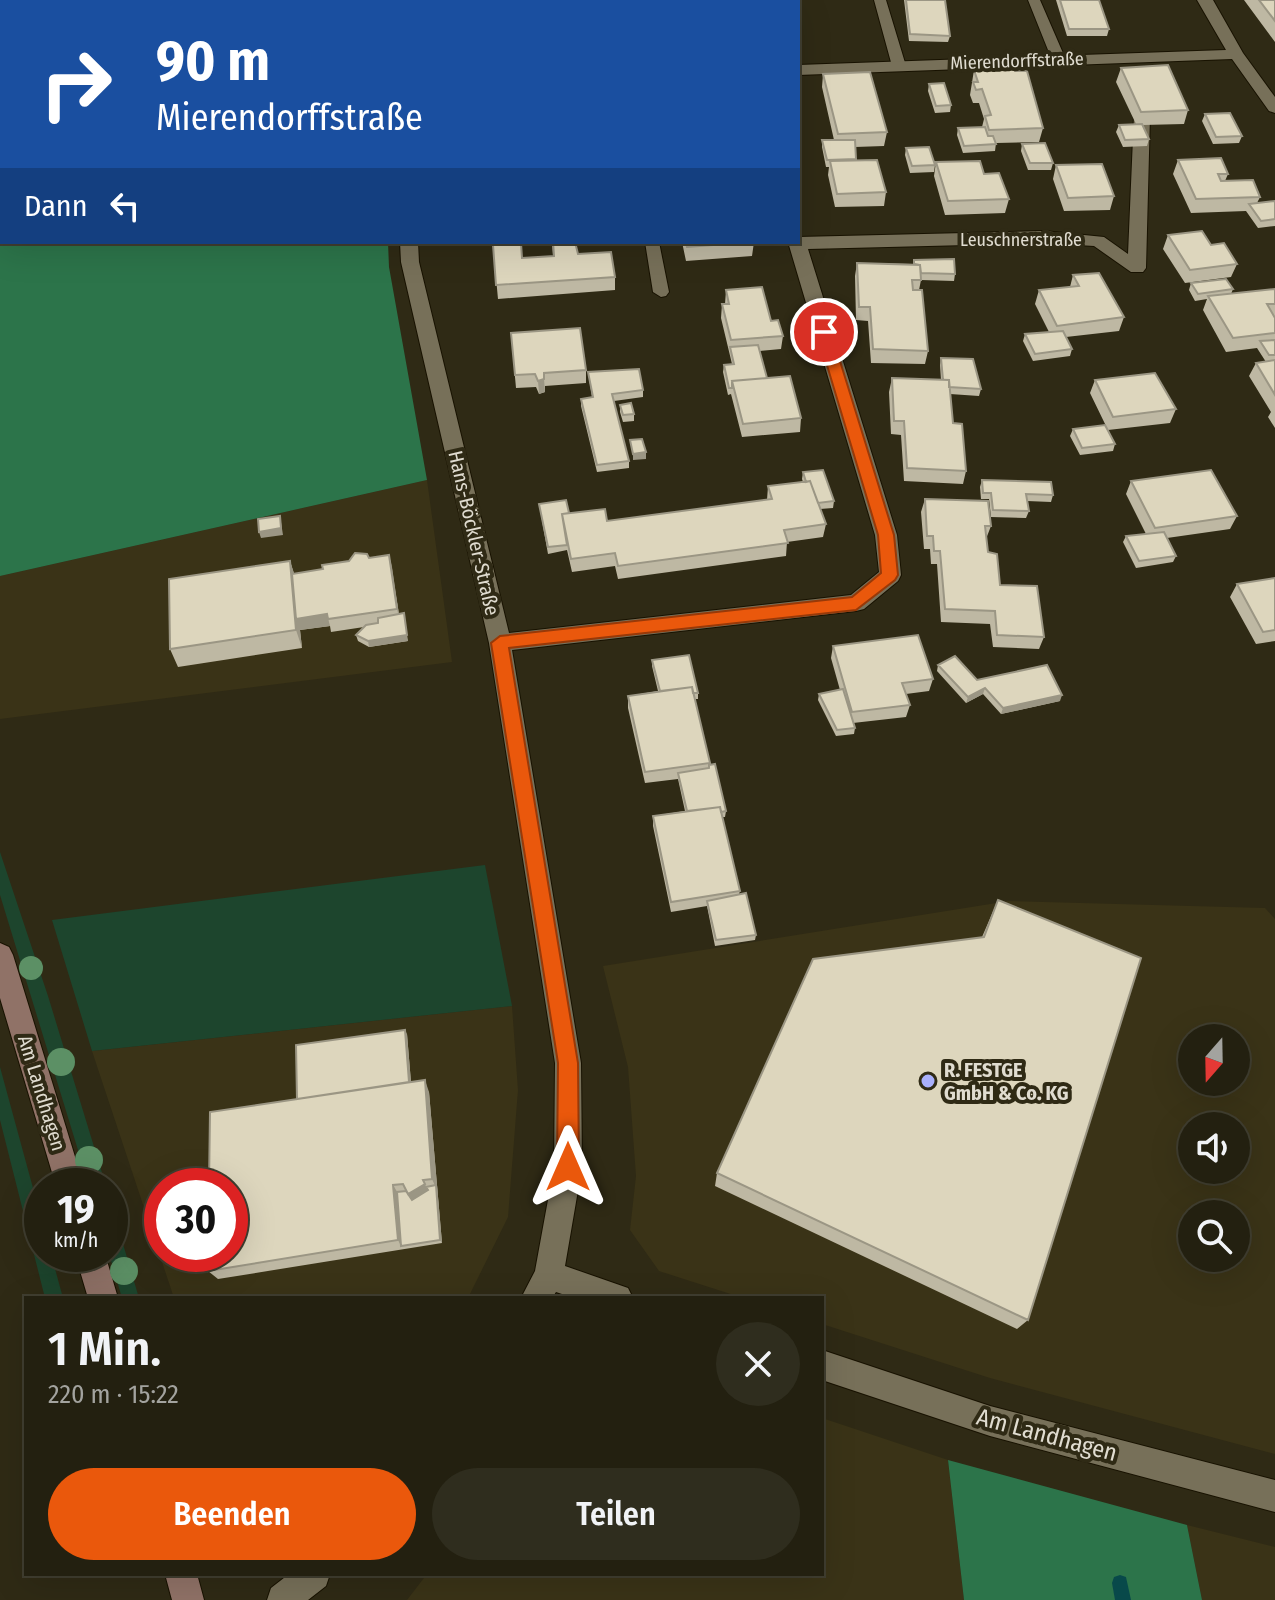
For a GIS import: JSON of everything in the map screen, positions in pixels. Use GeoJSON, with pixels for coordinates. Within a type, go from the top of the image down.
{"type":"FeatureCollection","features":[{"type":"Feature","properties":{"kind":"street"},"geometry":{"type":"LineString","coordinates":[[1205,0],[1236,54],[1275,108]]}},
{"type":"Feature","properties":{"kind":"street","name":"Mierendorffstraße"},"geometry":{"type":"LineString","coordinates":[[800,70],[1236,54]]}},
{"type":"Feature","properties":{"kind":"street","name":"Leuschnerstraße"},"geometry":{"type":"LineString","coordinates":[[800,243],[1044,237],[1098,241],[1137,268],[1142,103]]}},
{"type":"Feature","properties":{"kind":"street","name":"Hans-Böckler-Straße"},"geometry":{"type":"LineString","coordinates":[[409,244],[410,262],[500,643],[568,1063],[568,1167],[542,1286]]}},
{"type":"Feature","properties":{"kind":"street"},"geometry":{"type":"LineString","coordinates":[[500,643],[856,603],[890,575],[886,535],[797,244]]}},
{"type":"Feature","properties":{"kind":"street","name":"Am Landhagen"},"geometry":{"type":"LineString","coordinates":[[0,955],[65,1168]]}},
{"type":"Feature","properties":{"kind":"street"},"geometry":{"type":"LineString","coordinates":[[95,1272],[102,1296]]}},
{"type":"Feature","properties":{"kind":"street"},"geometry":{"type":"LineString","coordinates":[[542,1286],[605,1296]]}},
{"type":"Feature","properties":{"kind":"street","name":"Am Landhagen"},"geometry":{"type":"LineString","coordinates":[[824,1366],[990,1421],[1275,1496]]}},
{"type":"Feature","properties":{"kind":"street"},"geometry":{"type":"LineString","coordinates":[[182,1576],[188,1600]]}},
{"type":"Feature","properties":{"kind":"street"},"geometry":{"type":"LineString","coordinates":[[283,1600],[312,1576]]}},
{"type":"Feature","properties":{"kind":"lane"},"geometry":{"type":"LineString","coordinates":[[880,0],[899,66]]}},
{"type":"Feature","properties":{"kind":"lane"},"geometry":{"type":"LineString","coordinates":[[1034,0],[1059,60]]}},
{"type":"Feature","properties":{"kind":"lane"},"geometry":{"type":"LineString","coordinates":[[652,244],[661,292]]}},
{"type":"Feature","properties":{"kind":"shaded area"},"geometry":{"type":"Polygon","coordinates":[[[427,480],[452,662],[0,719],[0,576],[427,480]]]}},
{"type":"Feature","properties":{"kind":"shaded area"},"geometry":{"type":"Polygon","coordinates":[[[1009,901],[1265,908],[1275,919],[1275,1454],[990,1378],[824,1325],[824,1296],[737,1296],[659,1271],[630,1230],[636,1176],[628,1067],[603,966],[1009,901]]]}},
{"type":"Feature","properties":{"kind":"shaded area"},"geometry":{"type":"Polygon","coordinates":[[[512,1006],[518,1090],[508,1217],[469,1296],[173,1296],[165,1272],[248,1272],[248,1168],[144,1168],[144,1208],[92,1051],[512,1006]]]}},
{"type":"Feature","properties":{"kind":"shaded area"},"geometry":{"type":"Polygon","coordinates":[[[824,1419],[948,1460],[964,1600],[407,1600],[425,1576],[824,1576],[824,1419]]]}},
{"type":"Feature","properties":{"kind":"shaded area"},"geometry":{"type":"Polygon","coordinates":[[[1187,1525],[1275,1547],[1275,1600],[1202,1600],[1187,1525]]]}},
{"type":"Feature","properties":{"kind":"green space"},"geometry":{"type":"Polygon","coordinates":[[[0,244],[388,244],[389,267],[427,480],[0,576],[0,244]]]}},
{"type":"Feature","properties":{"kind":"green space"},"geometry":{"type":"Polygon","coordinates":[[[0,852],[101,1168],[83,1168],[0,895],[0,852]]]}},
{"type":"Feature","properties":{"kind":"green space"},"geometry":{"type":"Polygon","coordinates":[[[485,865],[512,1006],[92,1051],[52,920],[485,865]]]}},
{"type":"Feature","properties":{"kind":"green space"},"geometry":{"type":"Polygon","coordinates":[[[0,1067],[28,1168],[24,1168],[24,1215],[0,1120],[0,1067]]]}},
{"type":"Feature","properties":{"kind":"green space"},"geometry":{"type":"Polygon","coordinates":[[[128,1261],[138,1296],[121,1296],[114,1272],[128,1272],[128,1261]]]}},
{"type":"Feature","properties":{"kind":"green space"},"geometry":{"type":"Polygon","coordinates":[[[38,1272],[56,1272],[62,1296],[44,1296],[38,1272]]]}},
{"type":"Feature","properties":{"kind":"green space"},"geometry":{"type":"Polygon","coordinates":[[[948,1460],[1187,1525],[1202,1600],[964,1600],[948,1460]]]}},
{"type":"Feature","properties":{"kind":"building"},"geometry":{"type":"Polygon","coordinates":[[[906,0],[945,0],[950,36],[910,34],[906,0]]]}},
{"type":"Feature","properties":{"kind":"building"},"geometry":{"type":"Polygon","coordinates":[[[1060,0],[1099,0],[1109,29],[1069,29],[1060,0]]]}},
{"type":"Feature","properties":{"kind":"building"},"geometry":{"type":"Polygon","coordinates":[[[1259,0],[1275,0],[1275,21],[1259,0]]]}},
{"type":"Feature","properties":{"kind":"building"},"geometry":{"type":"Polygon","coordinates":[[[1168,65],[1188,110],[1141,112],[1121,68],[1168,65]]]}},
{"type":"Feature","properties":{"kind":"building"},"geometry":{"type":"Polygon","coordinates":[[[1014,68],[1015,71],[1027,71],[1043,128],[989,130],[985,116],[991,115],[982,89],[976,90],[973,82],[978,82],[974,70],[1014,68]]]}},
{"type":"Feature","properties":{"kind":"building"},"geometry":{"type":"Polygon","coordinates":[[[870,72],[887,132],[838,134],[823,74],[870,72]]]}},
{"type":"Feature","properties":{"kind":"building"},"geometry":{"type":"Polygon","coordinates":[[[944,83],[951,105],[936,106],[929,84],[944,83]]]}},
{"type":"Feature","properties":{"kind":"building"},"geometry":{"type":"Polygon","coordinates":[[[1230,113],[1242,136],[1216,137],[1205,114],[1230,113]]]}},
{"type":"Feature","properties":{"kind":"building"},"geometry":{"type":"Polygon","coordinates":[[[1142,124],[1149,139],[1125,140],[1119,125],[1142,124]]]}},
{"type":"Feature","properties":{"kind":"building"},"geometry":{"type":"Polygon","coordinates":[[[985,127],[996,144],[964,146],[958,128],[985,127]]]}},
{"type":"Feature","properties":{"kind":"building"},"geometry":{"type":"Polygon","coordinates":[[[822,140],[855,140],[856,159],[827,160],[822,140]]]}},
{"type":"Feature","properties":{"kind":"building"},"geometry":{"type":"Polygon","coordinates":[[[1045,143],[1053,163],[1030,163],[1022,144],[1045,143]]]}},
{"type":"Feature","properties":{"kind":"building"},"geometry":{"type":"Polygon","coordinates":[[[929,147],[935,165],[912,166],[906,148],[929,147]]]}},
{"type":"Feature","properties":{"kind":"building"},"geometry":{"type":"Polygon","coordinates":[[[1221,158],[1228,174],[1218,174],[1221,181],[1253,180],[1260,197],[1196,199],[1178,160],[1221,158]]]}},
{"type":"Feature","properties":{"kind":"building"},"geometry":{"type":"Polygon","coordinates":[[[877,160],[886,192],[837,194],[830,161],[877,160]]]}},
{"type":"Feature","properties":{"kind":"building"},"geometry":{"type":"Polygon","coordinates":[[[980,161],[984,174],[999,173],[1009,199],[948,201],[936,162],[980,161]]]}},
{"type":"Feature","properties":{"kind":"building"},"geometry":{"type":"Polygon","coordinates":[[[1102,164],[1114,196],[1068,198],[1056,165],[1102,164]]]}},
{"type":"Feature","properties":{"kind":"building"},"geometry":{"type":"Polygon","coordinates":[[[1275,201],[1275,219],[1261,221],[1249,204],[1275,201]]]}},
{"type":"Feature","properties":{"kind":"building"},"geometry":{"type":"Polygon","coordinates":[[[1202,231],[1211,245],[1224,243],[1237,264],[1190,270],[1168,235],[1202,231]]]}},
{"type":"Feature","properties":{"kind":"building"},"geometry":{"type":"Polygon","coordinates":[[[521,244],[522,258],[554,256],[553,244],[576,244],[578,254],[611,252],[615,277],[496,285],[493,245],[521,244]]]}},
{"type":"Feature","properties":{"kind":"building"},"geometry":{"type":"Polygon","coordinates":[[[686,244],[727,244],[687,247],[686,244]]]}},
{"type":"Feature","properties":{"kind":"building"},"geometry":{"type":"Polygon","coordinates":[[[954,259],[955,274],[921,273],[920,265],[914,264],[914,260],[954,259]]]}},
{"type":"Feature","properties":{"kind":"building"},"geometry":{"type":"Polygon","coordinates":[[[857,263],[920,265],[921,280],[912,280],[913,290],[922,290],[928,351],[873,349],[870,307],[859,307],[857,263]]]}},
{"type":"Feature","properties":{"kind":"building"},"geometry":{"type":"Polygon","coordinates":[[[1099,273],[1124,317],[1057,326],[1039,290],[1079,286],[1073,275],[1099,273]]]}},
{"type":"Feature","properties":{"kind":"building"},"geometry":{"type":"Polygon","coordinates":[[[1226,279],[1233,289],[1198,294],[1191,283],[1226,279]]]}},
{"type":"Feature","properties":{"kind":"building"},"geometry":{"type":"Polygon","coordinates":[[[762,287],[771,321],[778,320],[783,336],[731,340],[722,304],[729,304],[726,290],[762,287]]]}},
{"type":"Feature","properties":{"kind":"building"},"geometry":{"type":"Polygon","coordinates":[[[1275,289],[1275,304],[1267,304],[1275,318],[1275,333],[1233,338],[1208,296],[1275,289]]]}},
{"type":"Feature","properties":{"kind":"building"},"geometry":{"type":"Polygon","coordinates":[[[580,328],[586,370],[544,373],[544,379],[538,381],[535,374],[515,375],[511,333],[580,328]]]}},
{"type":"Feature","properties":{"kind":"building"},"geometry":{"type":"Polygon","coordinates":[[[1063,331],[1072,349],[1035,354],[1025,334],[1063,331]]]}},
{"type":"Feature","properties":{"kind":"building"},"geometry":{"type":"Polygon","coordinates":[[[1275,340],[1275,355],[1269,355],[1260,341],[1275,340]]]}},
{"type":"Feature","properties":{"kind":"building"},"geometry":{"type":"Polygon","coordinates":[[[758,345],[767,378],[732,381],[732,388],[729,388],[724,365],[734,364],[730,347],[758,345]]]}},
{"type":"Feature","properties":{"kind":"building"},"geometry":{"type":"Polygon","coordinates":[[[941,358],[973,359],[981,389],[949,387],[949,380],[943,380],[941,358]]]}},
{"type":"Feature","properties":{"kind":"building"},"geometry":{"type":"Polygon","coordinates":[[[1275,360],[1275,395],[1256,363],[1275,360]]]}},
{"type":"Feature","properties":{"kind":"building"},"geometry":{"type":"Polygon","coordinates":[[[639,369],[643,390],[612,394],[629,461],[597,465],[581,399],[593,397],[588,372],[639,369]]]}},
{"type":"Feature","properties":{"kind":"building"},"geometry":{"type":"Polygon","coordinates":[[[1155,373],[1176,409],[1113,417],[1095,380],[1155,373]]]}},
{"type":"Feature","properties":{"kind":"building"},"geometry":{"type":"Polygon","coordinates":[[[790,376],[801,418],[743,424],[732,381],[790,376]]]}},
{"type":"Feature","properties":{"kind":"building"},"geometry":{"type":"Polygon","coordinates":[[[892,378],[949,380],[953,423],[962,424],[966,471],[907,468],[904,421],[894,421],[892,378]]]}},
{"type":"Feature","properties":{"kind":"building"},"geometry":{"type":"Polygon","coordinates":[[[631,403],[634,414],[623,415],[620,405],[631,403]]]}},
{"type":"Feature","properties":{"kind":"building"},"geometry":{"type":"Polygon","coordinates":[[[1105,425],[1115,444],[1082,448],[1073,429],[1105,425]]]}},
{"type":"Feature","properties":{"kind":"building"},"geometry":{"type":"Polygon","coordinates":[[[642,439],[646,452],[633,454],[630,440],[642,439]]]}},
{"type":"Feature","properties":{"kind":"building"},"geometry":{"type":"Polygon","coordinates":[[[823,470],[834,501],[818,503],[803,472],[823,470]]]}},
{"type":"Feature","properties":{"kind":"building"},"geometry":{"type":"Polygon","coordinates":[[[1211,470],[1237,516],[1155,528],[1131,481],[1211,470]]]}},
{"type":"Feature","properties":{"kind":"building"},"geometry":{"type":"Polygon","coordinates":[[[982,480],[1051,482],[1053,495],[1026,494],[1029,511],[993,510],[991,493],[983,493],[982,480]]]}},
{"type":"Feature","properties":{"kind":"building"},"geometry":{"type":"Polygon","coordinates":[[[810,481],[826,524],[784,530],[788,543],[618,566],[615,553],[571,559],[562,514],[605,509],[607,521],[772,499],[768,486],[810,481]]]}},
{"type":"Feature","properties":{"kind":"building"},"geometry":{"type":"Polygon","coordinates":[[[925,499],[988,501],[991,526],[985,526],[988,552],[997,554],[1000,585],[1037,586],[1044,637],[997,635],[995,611],[945,609],[940,551],[934,551],[933,536],[927,536],[925,499]]]}},
{"type":"Feature","properties":{"kind":"building"},"geometry":{"type":"Polygon","coordinates":[[[566,500],[569,513],[562,514],[567,545],[548,547],[539,504],[566,500]]]}},
{"type":"Feature","properties":{"kind":"building"},"geometry":{"type":"Polygon","coordinates":[[[280,516],[281,528],[259,532],[258,519],[280,516]]]}},
{"type":"Feature","properties":{"kind":"building"},"geometry":{"type":"Polygon","coordinates":[[[1164,532],[1176,556],[1139,561],[1126,536],[1164,532]]]}},
{"type":"Feature","properties":{"kind":"building"},"geometry":{"type":"Polygon","coordinates":[[[355,553],[367,554],[369,558],[389,555],[397,609],[328,619],[327,614],[296,619],[292,574],[349,561],[355,553]]]}},
{"type":"Feature","properties":{"kind":"building"},"geometry":{"type":"Polygon","coordinates":[[[290,561],[296,630],[170,649],[169,579],[290,561]]]}},
{"type":"Feature","properties":{"kind":"building"},"geometry":{"type":"Polygon","coordinates":[[[1275,578],[1275,630],[1263,632],[1237,584],[1275,578]]]}},
{"type":"Feature","properties":{"kind":"building"},"geometry":{"type":"Polygon","coordinates":[[[404,613],[407,635],[368,641],[356,635],[366,625],[378,623],[378,618],[404,613]]]}},
{"type":"Feature","properties":{"kind":"building"},"geometry":{"type":"Polygon","coordinates":[[[918,635],[933,679],[902,683],[910,705],[852,712],[833,646],[918,635]]]}},
{"type":"Feature","properties":{"kind":"building"},"geometry":{"type":"Polygon","coordinates":[[[689,655],[698,693],[693,693],[692,687],[660,691],[652,660],[689,655]]]}},
{"type":"Feature","properties":{"kind":"building"},"geometry":{"type":"Polygon","coordinates":[[[955,656],[977,680],[1047,665],[1062,695],[1003,708],[985,688],[968,697],[938,665],[955,656]]]}},
{"type":"Feature","properties":{"kind":"building"},"geometry":{"type":"Polygon","coordinates":[[[692,687],[710,763],[645,772],[628,696],[692,687]]]}},
{"type":"Feature","properties":{"kind":"building"},"geometry":{"type":"Polygon","coordinates":[[[843,689],[855,728],[837,730],[819,694],[843,689]]]}},
{"type":"Feature","properties":{"kind":"building"},"geometry":{"type":"Polygon","coordinates":[[[715,764],[726,811],[721,812],[720,807],[687,811],[678,773],[709,768],[709,765],[715,764]]]}},
{"type":"Feature","properties":{"kind":"building"},"geometry":{"type":"Polygon","coordinates":[[[720,807],[740,891],[671,902],[653,816],[720,807]]]}},
{"type":"Feature","properties":{"kind":"building"},"geometry":{"type":"Polygon","coordinates":[[[746,893],[756,935],[716,940],[707,901],[746,893]]]}},
{"type":"Feature","properties":{"kind":"building","name":"R. FESTGE GmbH & Co. KG"},"geometry":{"type":"Polygon","coordinates":[[[998,900],[1141,958],[1028,1320],[717,1173],[813,959],[984,937],[998,900]]]}},
{"type":"Feature","properties":{"kind":"building"},"geometry":{"type":"Polygon","coordinates":[[[405,1030],[409,1082],[297,1099],[296,1045],[405,1030]]]}},
{"type":"Feature","properties":{"kind":"building"},"geometry":{"type":"Polygon","coordinates":[[[425,1080],[432,1179],[423,1180],[425,1184],[408,1194],[403,1184],[393,1185],[398,1240],[248,1264],[248,1168],[209,1168],[210,1112],[425,1080]]]}},
{"type":"Feature","properties":{"kind":"building"},"geometry":{"type":"Polygon","coordinates":[[[436,1185],[440,1240],[401,1246],[397,1192],[406,1191],[412,1200],[428,1190],[426,1187],[436,1185]]]}},
{"type":"Feature","properties":{"kind":"waterway"},"geometry":{"type":"LineString","coordinates":[[1120,1583],[1123,1600]]}},
{"type":"Feature","properties":{"kind":"place","name":"R. FESTGE GmbH & Co. KG"},"geometry":{"type":"Point","coordinates":[928,1081]}},
{"type":"Feature","properties":{"kind":"route"},"geometry":{"type":"LineString","coordinates":[[568,1167],[568,1063],[500,643],[856,603],[890,575],[886,535],[824,332]]}}]}
